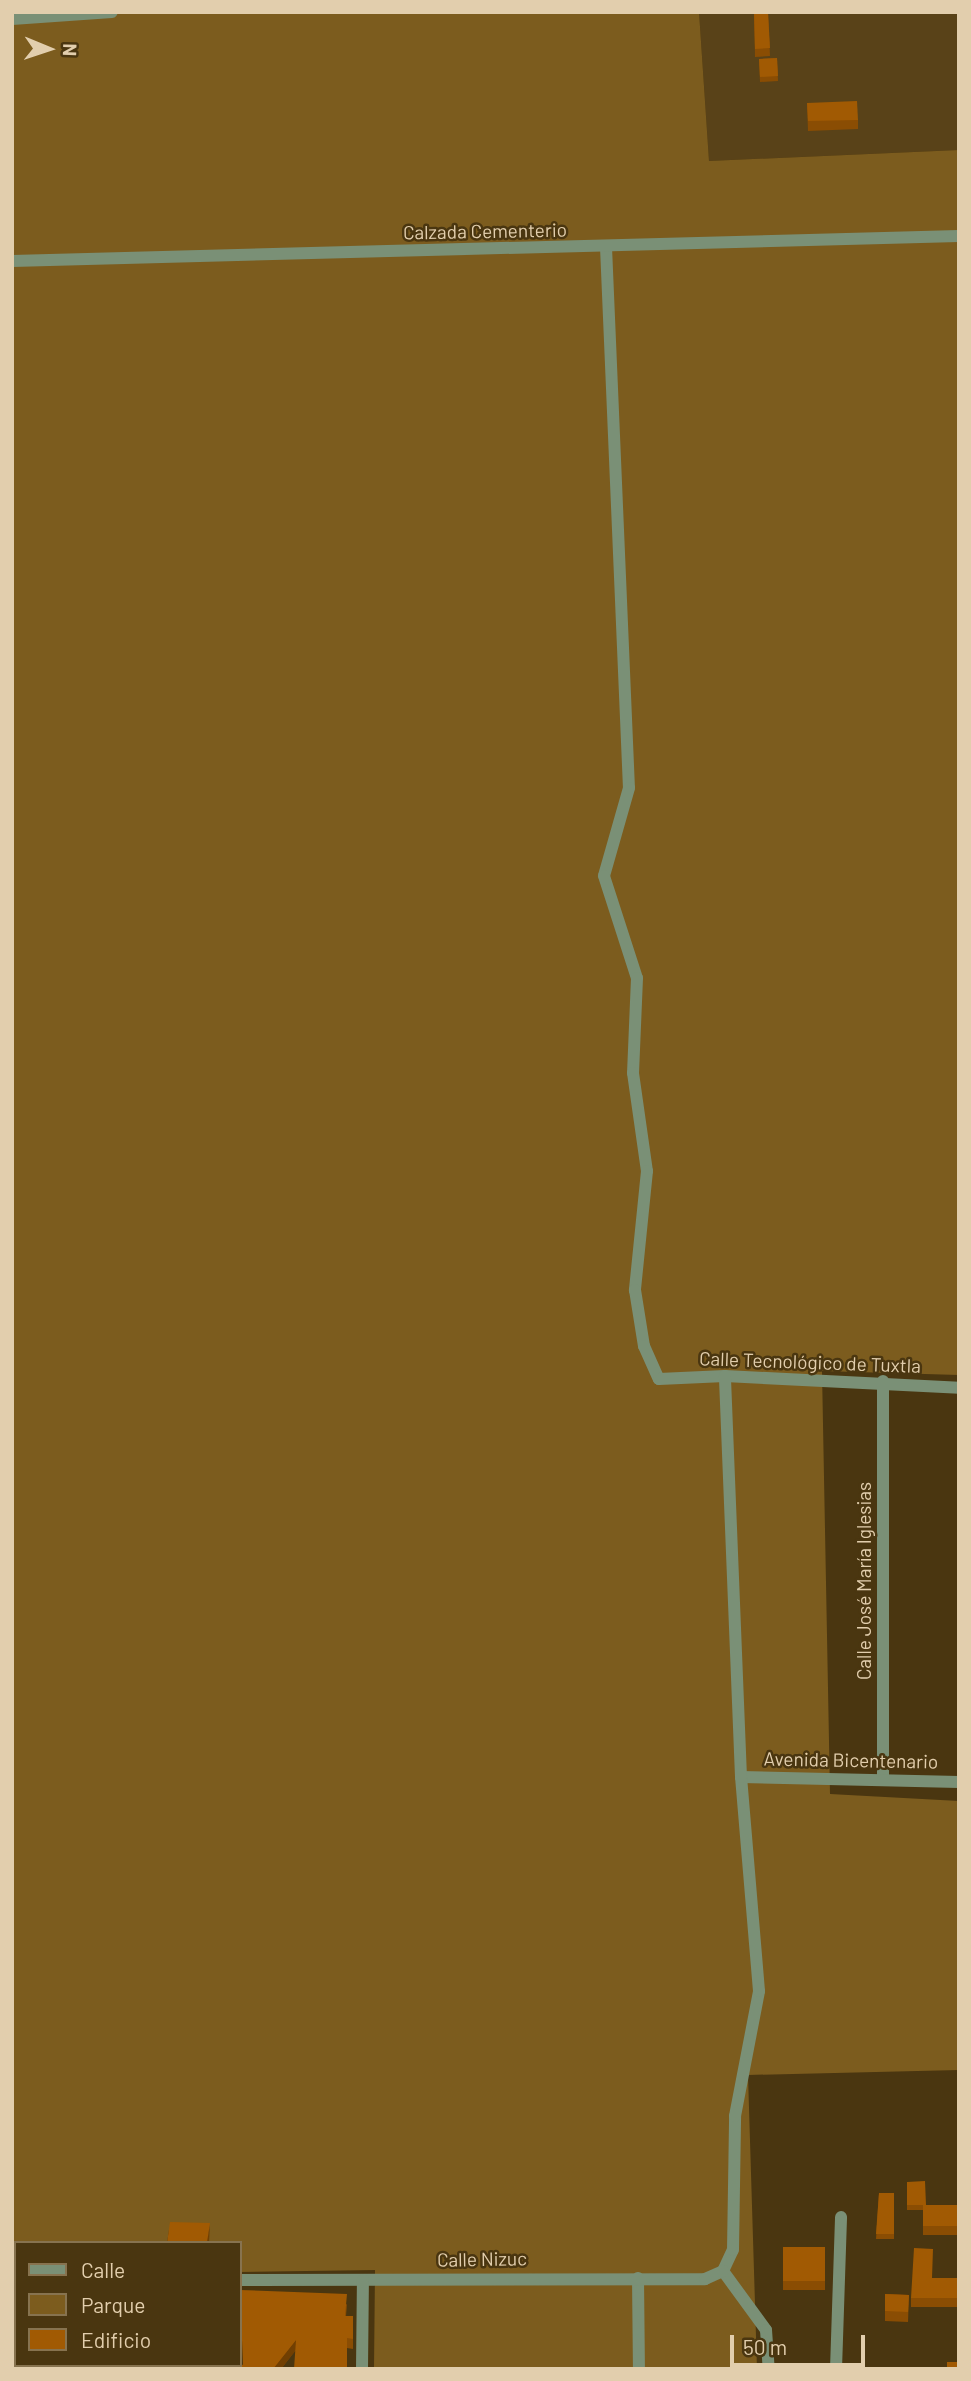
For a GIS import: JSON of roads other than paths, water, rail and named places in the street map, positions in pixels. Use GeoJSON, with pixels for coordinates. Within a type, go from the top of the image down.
{"type":"FeatureCollection","features":[{"type":"Feature","properties":{"kind":"street"},"geometry":{"type":"LineString","coordinates":[[12,19],[112,12]]}},
{"type":"Feature","properties":{"kind":"street","name":"Calzada Cementerio"},"geometry":{"type":"LineString","coordinates":[[12,261],[959,236]]}},
{"type":"Feature","properties":{"kind":"street","name":"Calle Tecnológico de Tuxtla"},"geometry":{"type":"LineString","coordinates":[[606,247],[629,788],[604,876],[637,978],[633,1073],[647,1171],[635,1290],[644,1346],[659,1379],[725,1376],[883,1381],[959,1388]]}},
{"type":"Feature","properties":{"kind":"street"},"geometry":{"type":"LineString","coordinates":[[725,1376],[741,1777],[759,1991],[735,2116],[733,2250],[723,2271],[765,2330],[769,2369]]}},
{"type":"Feature","properties":{"kind":"street","name":"Calle José María Iglesias"},"geometry":{"type":"LineString","coordinates":[[883,1381],[883,1780]]}},
{"type":"Feature","properties":{"kind":"street","name":"Avenida Bicentenario"},"geometry":{"type":"LineString","coordinates":[[741,1777],[959,1782]]}},
{"type":"Feature","properties":{"kind":"street"},"geometry":{"type":"LineString","coordinates":[[836,2369],[841,2217]]}},
{"type":"Feature","properties":{"kind":"street","name":"Calle Nizuc"},"geometry":{"type":"LineString","coordinates":[[242,2280],[705,2279],[723,2271]]}},
{"type":"Feature","properties":{"kind":"street"},"geometry":{"type":"LineString","coordinates":[[638,2278],[639,2369]]}},
{"type":"Feature","properties":{"kind":"street"},"geometry":{"type":"LineString","coordinates":[[362,2369],[363,2280]]}}]}
